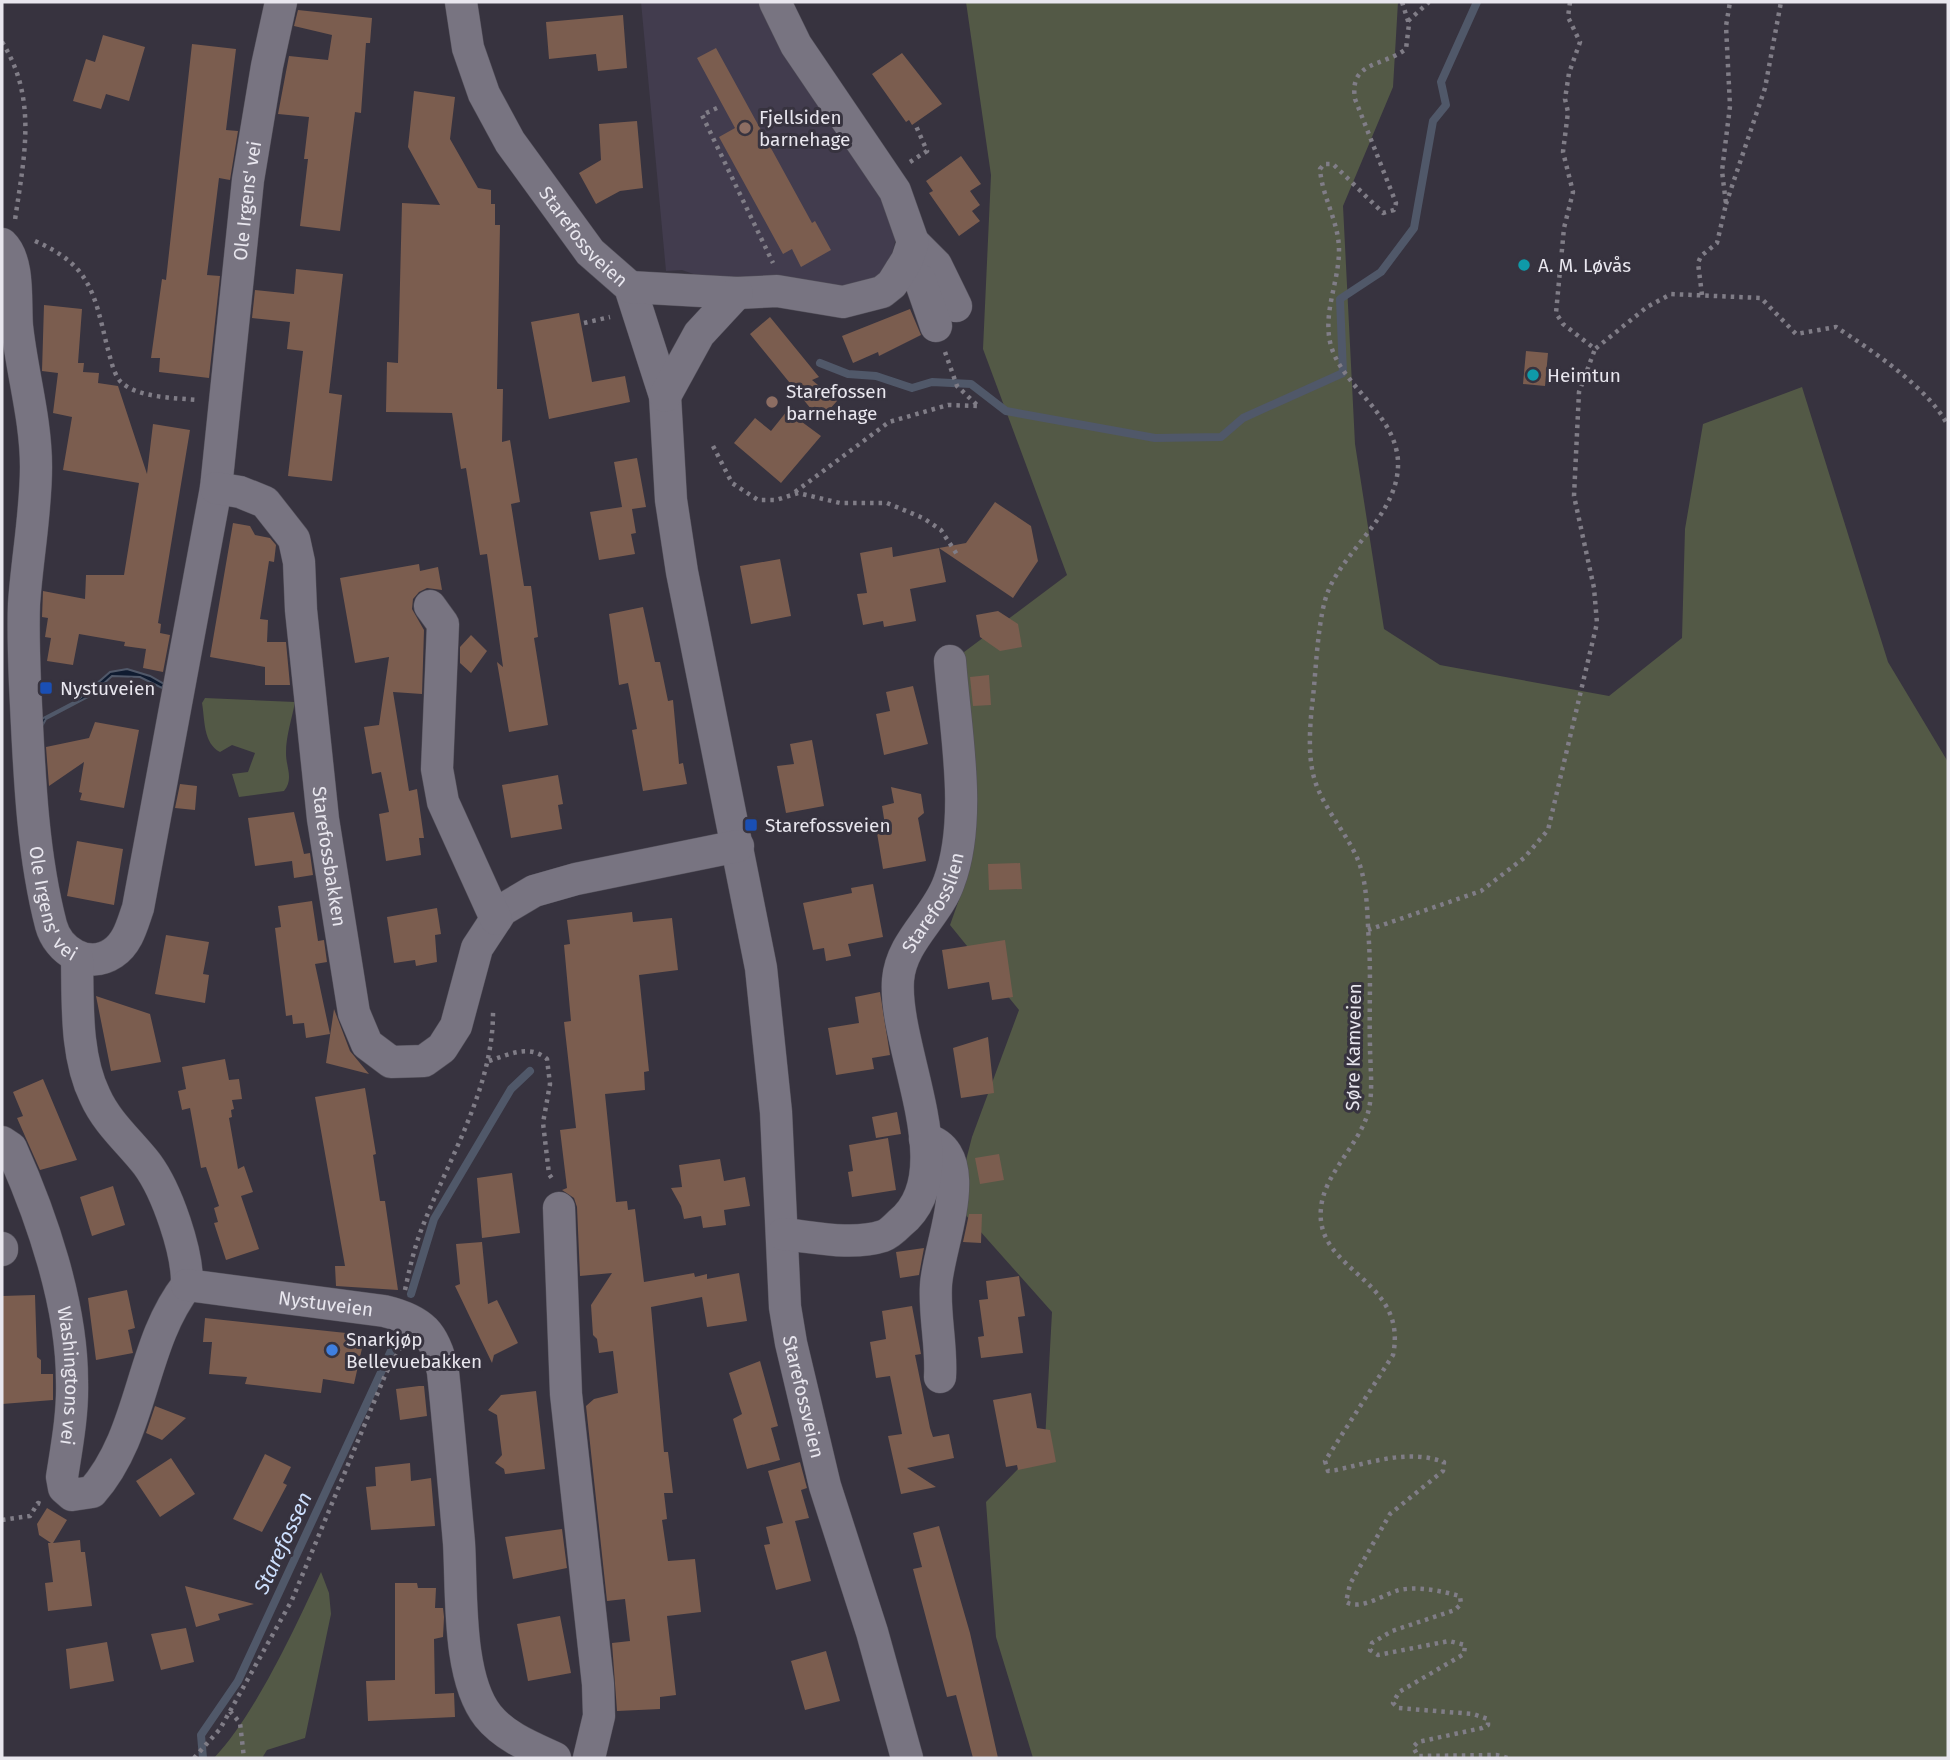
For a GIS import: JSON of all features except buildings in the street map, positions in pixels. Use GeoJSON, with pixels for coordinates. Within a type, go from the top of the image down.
{"type":"FeatureCollection","features":[{"type":"Feature","properties":{"kind":"street","name":"Ole Irgens' vei"},"geometry":{"type":"LineString","coordinates":[[16,235],[8,251],[14,277],[36,464],[24,606],[32,797],[41,884],[52,930],[60,944],[77,958],[94,960],[111,954],[125,941],[138,908],[216,488],[223,401],[253,145],[281,2]]}},
{"type":"Feature","properties":{"kind":"street","name":"Starefossveien"},"geometry":{"type":"LineString","coordinates":[[461,2],[472,59],[484,94],[510,142],[590,252],[630,287],[665,396],[671,500],[682,572],[738,846],[765,1000],[783,1234],[785,1307],[799,1385],[825,1486],[873,1632],[907,1758]]}},
{"type":"Feature","properties":{"kind":"street"},"geometry":{"type":"LineString","coordinates":[[775,2],[796,45],[895,191],[907,256],[919,280],[946,316]]}},
{"type":"Feature","properties":{"kind":"street"},"geometry":{"type":"LineString","coordinates":[[630,287],[737,293],[782,292],[843,302],[863,299],[892,284],[907,256]]}},
{"type":"Feature","properties":{"kind":"street"},"geometry":{"type":"LineString","coordinates":[[665,396],[699,334],[737,293]]}},
{"type":"Feature","properties":{"kind":"street","name":"Starefossbakken"},"geometry":{"type":"LineString","coordinates":[[216,488],[240,492],[265,502],[294,539],[299,562],[301,610],[323,819],[354,1013],[367,1044],[391,1062],[424,1061],[442,1048],[456,1026],[477,948],[502,910],[534,891],[738,846]]}},
{"type":"Feature","properties":{"kind":"street"},"geometry":{"type":"LineString","coordinates":[[430,606],[443,624],[437,769],[443,802],[496,919]]}},
{"type":"Feature","properties":{"kind":"street","name":"Starefosslien"},"geometry":{"type":"LineString","coordinates":[[783,1234],[855,1241],[885,1235],[909,1216],[923,1193],[928,1161],[902,1026],[898,981],[910,944],[938,905],[957,856],[960,805],[950,661]]}},
{"type":"Feature","properties":{"kind":"street"},"geometry":{"type":"LineString","coordinates":[[77,958],[85,1070],[107,1118],[147,1164],[161,1187],[188,1267],[187,1285]]}},
{"type":"Feature","properties":{"kind":"street"},"geometry":{"type":"LineString","coordinates":[[925,1139],[936,1141],[946,1150],[952,1175],[953,1202],[936,1283],[940,1377]]}},
{"type":"Feature","properties":{"kind":"street","name":"Washingtons vei"},"geometry":{"type":"LineString","coordinates":[[2,1142],[11,1148],[40,1218],[68,1335],[72,1407],[62,1477],[64,1488],[72,1495],[92,1492],[111,1468],[136,1407],[171,1305],[187,1285]]}},
{"type":"Feature","properties":{"kind":"street"},"geometry":{"type":"LineString","coordinates":[[559,1208],[566,1394],[598,1684],[599,1716],[589,1758]]}},
{"type":"Feature","properties":{"kind":"street","name":"Nystuveien"},"geometry":{"type":"LineString","coordinates":[[187,1285],[384,1311],[406,1316],[425,1328],[437,1346],[442,1363],[462,1583],[464,1646],[474,1683],[487,1715],[516,1741],[555,1758]]}},
{"type":"Feature","properties":{"kind":"path","name":"Søre Kamveien"},"geometry":{"type":"LineString","coordinates":[[1402,2],[1408,21],[1406,50],[1396,57],[1366,68],[1356,76],[1353,86],[1355,99],[1396,203],[1394,209],[1383,213],[1374,207],[1333,164],[1324,164],[1320,169],[1337,227],[1339,250],[1327,319],[1333,351],[1390,434],[1398,457],[1398,475],[1383,511],[1339,568],[1327,593],[1312,701],[1311,759],[1321,795],[1358,859],[1363,878],[1368,930],[1368,1113],[1358,1140],[1324,1193],[1320,1210],[1324,1229],[1334,1249],[1382,1296],[1394,1319],[1397,1338],[1393,1355],[1325,1461],[1325,1466],[1328,1471],[1336,1471],[1404,1455],[1428,1456],[1444,1462],[1443,1471],[1405,1500],[1380,1529],[1350,1584],[1346,1602],[1360,1605],[1401,1590],[1435,1589],[1460,1596],[1461,1604],[1455,1610],[1392,1631],[1372,1643],[1370,1650],[1378,1655],[1449,1641],[1465,1645],[1464,1654],[1399,1692],[1393,1703],[1398,1708],[1473,1714],[1488,1719],[1488,1725],[1482,1728],[1418,1742],[1413,1748],[1418,1756],[1508,1758]]}},
{"type":"Feature","properties":{"kind":"path"},"geometry":{"type":"LineString","coordinates":[[1408,21],[1429,2]]}},
{"type":"Feature","properties":{"kind":"path"},"geometry":{"type":"LineString","coordinates":[[1570,2],[1568,17],[1580,42],[1569,73],[1564,99],[1568,112],[1563,152],[1573,192],[1564,228],[1556,313],[1563,324],[1595,349]]}},
{"type":"Feature","properties":{"kind":"path"},"geometry":{"type":"LineString","coordinates":[[1726,204],[1722,170],[1730,106],[1726,26],[1730,2]]}},
{"type":"Feature","properties":{"kind":"path"},"geometry":{"type":"LineString","coordinates":[[1702,295],[1698,263],[1701,256],[1717,243],[1726,204],[1765,88],[1781,2]]}},
{"type":"Feature","properties":{"kind":"path"},"geometry":{"type":"LineString","coordinates":[[2,42],[14,61],[23,86],[26,113],[25,153],[16,235],[55,250],[74,265],[94,292],[110,359],[120,381],[140,392],[223,401]]}},
{"type":"Feature","properties":{"kind":"path"},"geometry":{"type":"LineString","coordinates":[[717,108],[702,115],[765,243],[782,292]]}},
{"type":"Feature","properties":{"kind":"path"},"geometry":{"type":"LineString","coordinates":[[902,155],[911,162],[927,151],[916,126]]}},
{"type":"Feature","properties":{"kind":"path"},"geometry":{"type":"LineString","coordinates":[[1368,930],[1481,891],[1524,858],[1548,830],[1597,623],[1594,588],[1574,496],[1578,392],[1595,349],[1647,307],[1671,294],[1761,298],[1796,334],[1836,327],[1866,346],[1937,405],[1948,426]]}},
{"type":"Feature","properties":{"kind":"path"},"geometry":{"type":"LineString","coordinates":[[713,446],[728,477],[743,492],[763,502],[794,493],[889,422],[948,405],[978,406],[957,386],[957,379]]}},
{"type":"Feature","properties":{"kind":"path"},"geometry":{"type":"LineString","coordinates":[[794,493],[852,504],[887,503],[923,517],[940,530],[958,556]]}},
{"type":"Feature","properties":{"kind":"path"},"geometry":{"type":"LineString","coordinates":[[384,1311],[401,1299],[417,1240],[469,1116],[488,1061],[493,1037],[492,1000]]}},
{"type":"Feature","properties":{"kind":"path"},"geometry":{"type":"LineString","coordinates":[[488,1061],[523,1051],[538,1051],[547,1059],[551,1070],[543,1123],[549,1174]]}},
{"type":"Feature","properties":{"kind":"path"},"geometry":{"type":"LineString","coordinates":[[194,1758],[218,1732],[292,1600],[381,1386],[404,1341]]}},
{"type":"Feature","properties":{"kind":"path"},"geometry":{"type":"LineString","coordinates":[[2,1520],[30,1516],[40,1504]]}},
{"type":"Feature","properties":{"kind":"path"},"geometry":{"type":"LineString","coordinates":[[230,1711],[240,1723],[244,1758]]}},
{"type":"Feature","properties":{"kind":"shaded area","name":"Fjellsiden barnehage"},"geometry":{"type":"Polygon","coordinates":[[[641,2],[762,2],[878,185],[897,235],[891,257],[880,273],[869,282],[846,289],[778,279],[705,278],[682,270],[666,271],[641,2]]]}},
{"type":"Feature","properties":{"kind":"green space"},"geometry":{"type":"Polygon","coordinates":[[[966,2],[1398,2],[1393,87],[1343,206],[1355,444],[1384,629],[1440,665],[1609,696],[1682,638],[1685,529],[1703,424],[1802,387],[1888,662],[1948,762],[1948,1758],[1033,1758],[996,1637],[986,1502],[1045,1441],[1052,1312],[955,1203],[972,1137],[1019,1010],[950,925],[966,880],[965,735],[956,658],[1067,575],[983,349],[991,175],[966,2]]]}},
{"type":"Feature","properties":{"kind":"green space"},"geometry":{"type":"Polygon","coordinates":[[[205,698],[295,702],[286,746],[289,782],[284,791],[239,797],[232,774],[248,772],[255,753],[232,745],[220,752],[214,748],[206,730],[202,703],[205,698]]]}},
{"type":"Feature","properties":{"kind":"green space"},"geometry":{"type":"Polygon","coordinates":[[[321,1572],[329,1593],[331,1614],[305,1738],[267,1750],[262,1758],[214,1758],[259,1695],[321,1572]]]}},
{"type":"Feature","properties":{"kind":"water"},"geometry":{"type":"Polygon","coordinates":[[[127,669],[150,676],[164,684],[162,688],[140,677],[112,676],[90,696],[46,719],[41,728],[34,723],[78,700],[110,672],[127,669]]]}},
{"type":"Feature","properties":{"kind":"waterway"},"geometry":{"type":"LineString","coordinates":[[820,363],[848,374],[876,376],[912,388],[932,382],[971,384],[1006,411],[1155,438],[1221,437],[1243,418],[1343,373],[1340,299],[1381,272],[1414,228],[1433,121],[1446,105],[1441,82],[1477,2]]}},
{"type":"Feature","properties":{"kind":"waterway","name":"Starefossen"},"geometry":{"type":"LineString","coordinates":[[411,1294],[434,1219],[511,1089],[530,1071]]}},
{"type":"Feature","properties":{"kind":"waterway","name":"Starefossen"},"geometry":{"type":"LineString","coordinates":[[203,1758],[201,1735],[238,1681],[396,1340]]}},
{"type":"Feature","properties":{"kind":"place","name":"Fjellsiden barnehage"},"geometry":{"type":"Point","coordinates":[745,128]}},
{"type":"Feature","properties":{"kind":"place","name":"A. M. Løvås"},"geometry":{"type":"Point","coordinates":[1524,265]}},
{"type":"Feature","properties":{"kind":"place","name":"Heimtun"},"geometry":{"type":"Point","coordinates":[1533,375]}},
{"type":"Feature","properties":{"kind":"place","name":"Starefossen barnehage"},"geometry":{"type":"Point","coordinates":[772,402]}},
{"type":"Feature","properties":{"kind":"place","name":"Nystuveien"},"geometry":{"type":"Point","coordinates":[46,688]}},
{"type":"Feature","properties":{"kind":"place","name":"Starefossveien"},"geometry":{"type":"Point","coordinates":[751,825]}},
{"type":"Feature","properties":{"kind":"place","name":"Snarkjøp Bellevuebakken"},"geometry":{"type":"Point","coordinates":[332,1350]}}]}
